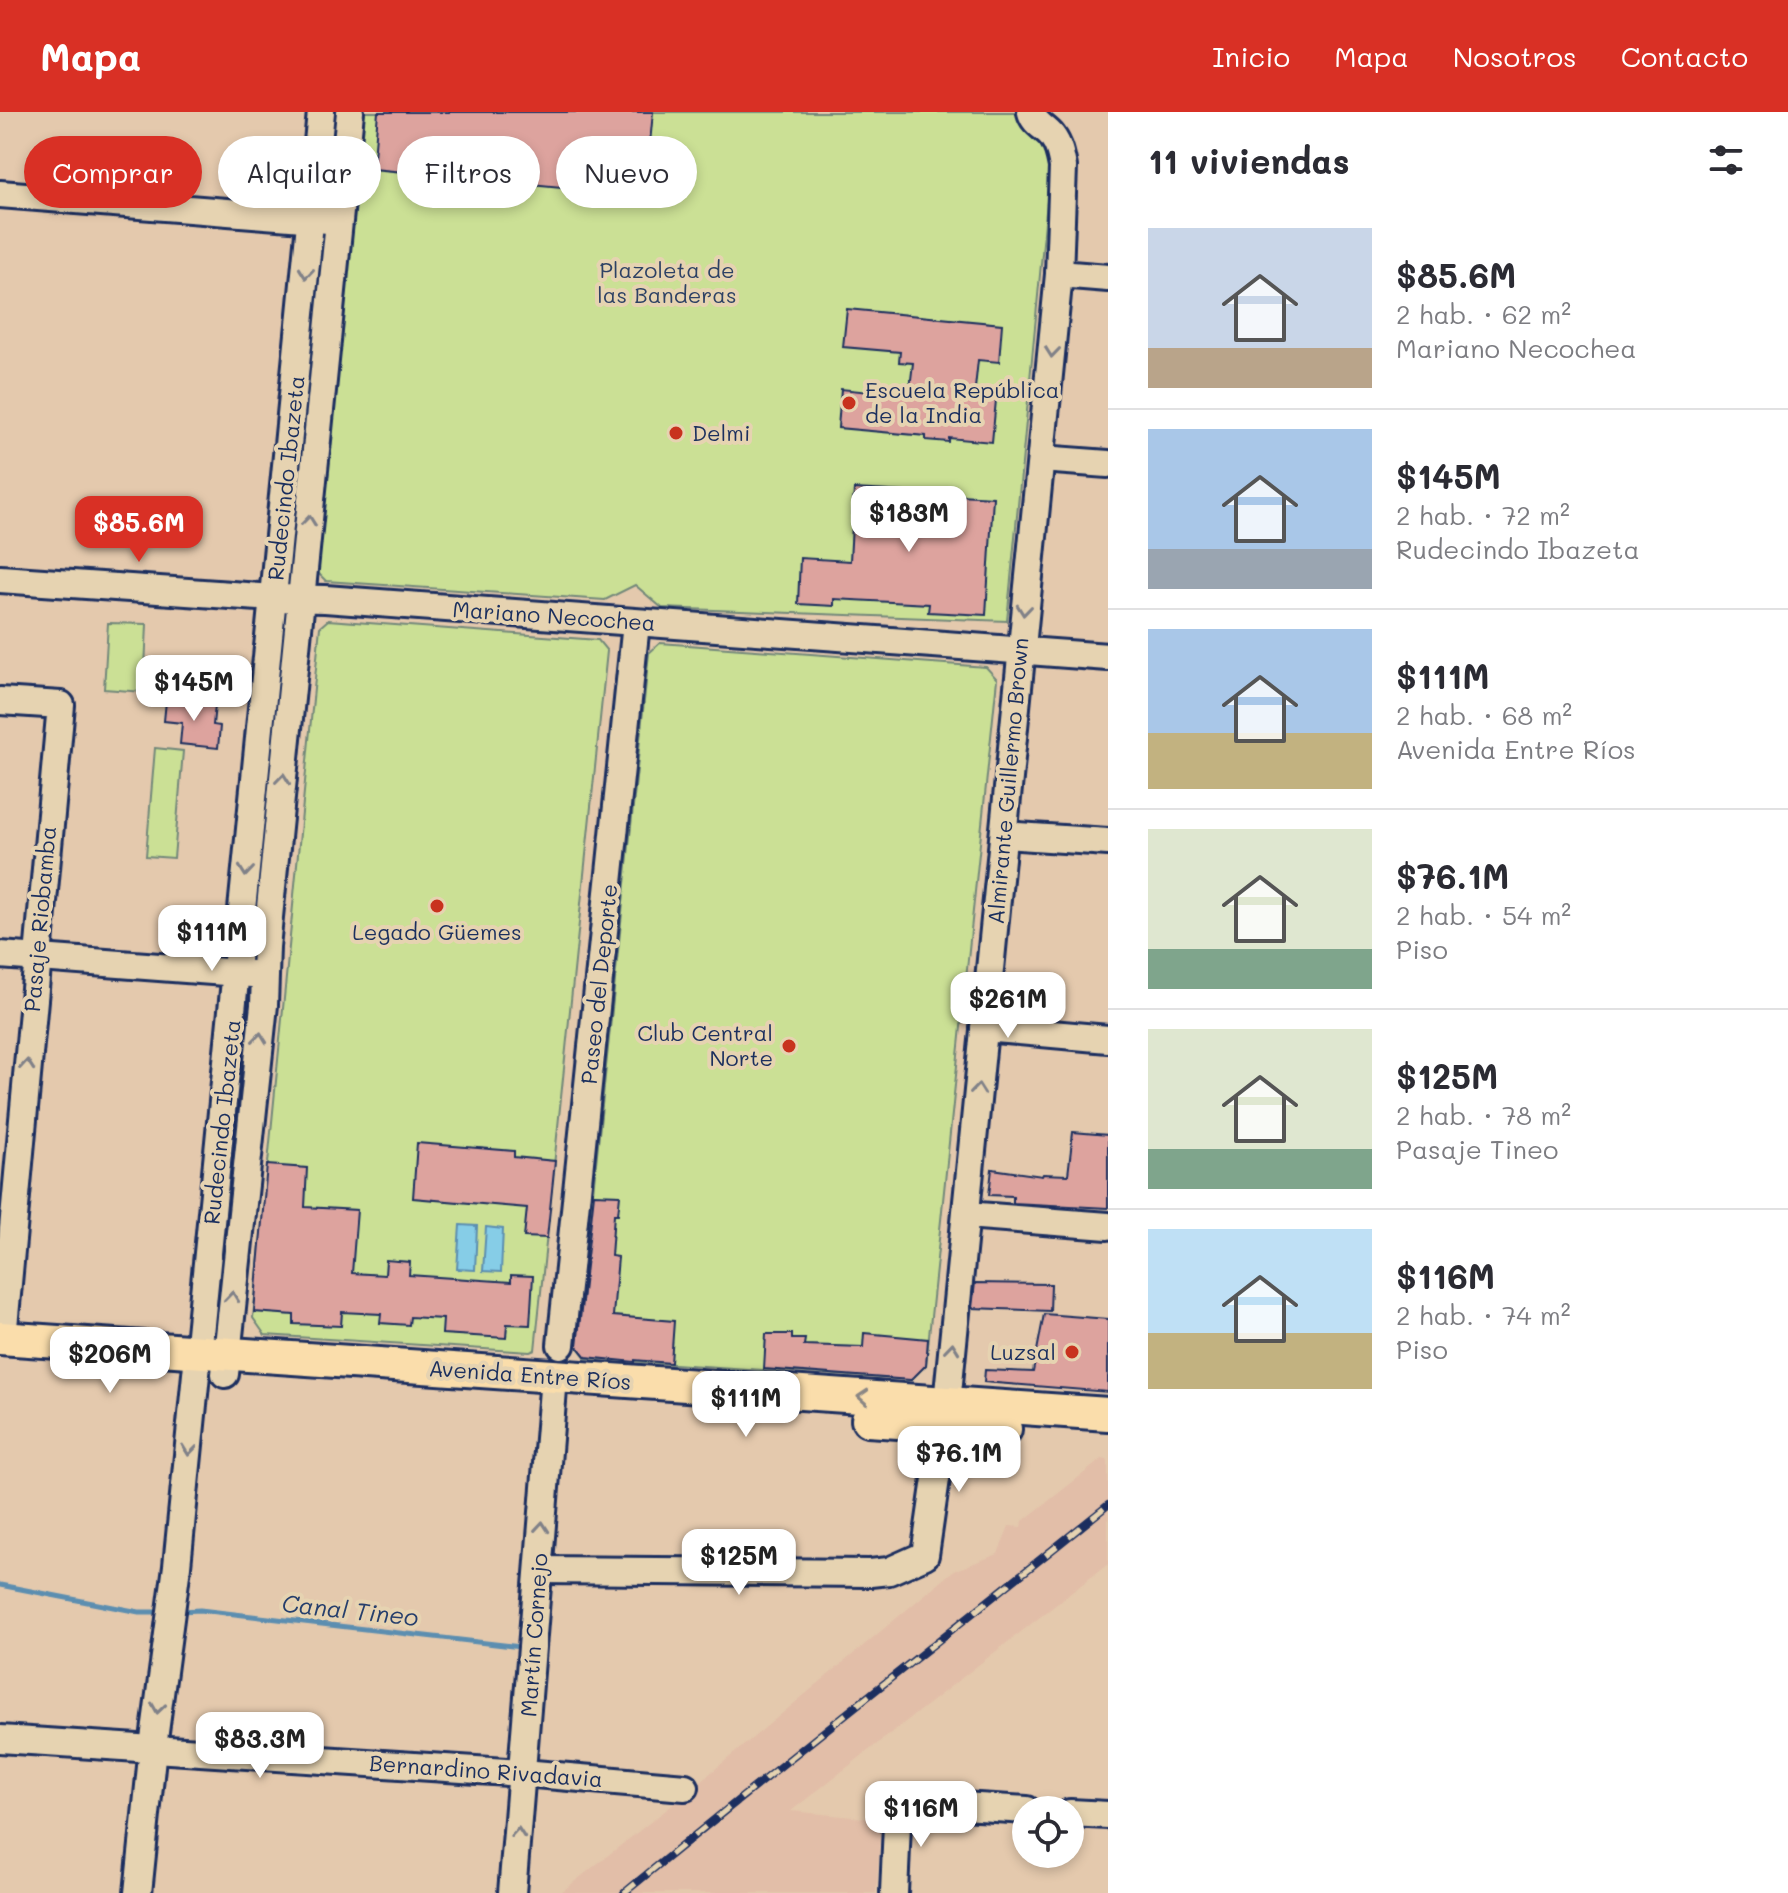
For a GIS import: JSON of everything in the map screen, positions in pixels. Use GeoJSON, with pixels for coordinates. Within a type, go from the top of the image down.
{"type":"FeatureCollection","features":[{"type":"Feature","properties":{"kind":"main road","name":"Avenida Entre Ríos"},"geometry":{"type":"LineString","coordinates":[[1,1345],[212,1364],[556,1382],[945,1414],[1108,1435]]}},
{"type":"Feature","properties":{"kind":"main road","name":"Avenida Entre Ríos"},"geometry":{"type":"LineString","coordinates":[[945,1414],[1108,1414]]}},
{"type":"Feature","properties":{"kind":"street","name":"Rudecindo Ibazeta"},"geometry":{"type":"LineString","coordinates":[[212,1364],[237,973],[321,112]]}},
{"type":"Feature","properties":{"kind":"street","name":"Rudecindo Ibazeta"},"geometry":{"type":"LineString","coordinates":[[138,1893],[177,1566],[212,1364],[266,975],[350,112]]}},
{"type":"Feature","properties":{"kind":"street","name":"Almirante Guillermo Brown"},"geometry":{"type":"LineString","coordinates":[[539,1570],[870,1573],[889,1571],[925,1555],[945,1414],[966,1215],[1059,274],[1063,167],[1060,150],[1052,135],[1032,119],[1031,112]]}},
{"type":"Feature","properties":{"kind":"street"},"geometry":{"type":"LineString","coordinates":[[0,194],[341,221]]}},
{"type":"Feature","properties":{"kind":"street"},"geometry":{"type":"LineString","coordinates":[[1059,274],[1108,278]]}},
{"type":"Feature","properties":{"kind":"street"},"geometry":{"type":"LineString","coordinates":[[1041,459],[1108,464]]}},
{"type":"Feature","properties":{"kind":"street","name":"Mariano Necochea"},"geometry":{"type":"LineString","coordinates":[[0,579],[1108,657]]}},
{"type":"Feature","properties":{"kind":"street","name":"Paseo del Deporte"},"geometry":{"type":"LineString","coordinates":[[561,1345],[636,623]]}},
{"type":"Feature","properties":{"kind":"street","name":"Pasaje Riobamba"},"geometry":{"type":"LineString","coordinates":[[0,701],[61,705],[1,1345]]}},
{"type":"Feature","properties":{"kind":"street"},"geometry":{"type":"LineString","coordinates":[[1004,835],[1108,842]]}},
{"type":"Feature","properties":{"kind":"street"},"geometry":{"type":"LineString","coordinates":[[0,955],[266,975]]}},
{"type":"Feature","properties":{"kind":"street"},"geometry":{"type":"LineString","coordinates":[[984,1028],[1108,1039]]}},
{"type":"Feature","properties":{"kind":"street"},"geometry":{"type":"LineString","coordinates":[[966,1215],[1108,1226]]}},
{"type":"Feature","properties":{"kind":"street"},"geometry":{"type":"LineString","coordinates":[[561,1345],[577,1372],[556,1382],[542,1369],[561,1345]]}},
{"type":"Feature","properties":{"kind":"street","name":"Martín Cornejo"},"geometry":{"type":"LineString","coordinates":[[512,1893],[556,1382]]}},
{"type":"Feature","properties":{"kind":"street","name":"Bernardino Rivadavia"},"geometry":{"type":"LineString","coordinates":[[0,1739],[153,1747],[685,1787]]}},
{"type":"Feature","properties":{"kind":"street"},"geometry":{"type":"LineString","coordinates":[[894,1893],[898,1802],[1012,1809]]}},
{"type":"Feature","properties":{"kind":"street"},"geometry":{"type":"LineString","coordinates":[[1084,1814],[1108,1815]]}},
{"type":"Feature","properties":{"kind":"shaded area"},"geometry":{"type":"Polygon","coordinates":[[[1102,1459],[1108,1460],[1108,1564],[791,1811],[874,1819],[881,1831],[876,1893],[560,1893],[671,1806],[953,1571],[998,1554],[1009,1526],[1022,1527],[1023,1521],[1102,1459]]]}},
{"type":"Feature","properties":{"kind":"green space","name":"Delmi"},"geometry":{"type":"Polygon","coordinates":[[[357,112],[1021,112],[1021,118],[1051,159],[1007,621],[662,608],[635,585],[605,600],[326,581],[314,569],[348,208],[381,208],[381,136],[355,136],[357,112]]]}},
{"type":"Feature","properties":{"kind":"green space"},"geometry":{"type":"Polygon","coordinates":[[[316,241],[326,242],[294,574],[285,573],[316,241]]]}},
{"type":"Feature","properties":{"kind":"green space","name":"Legado Güemes"},"geometry":{"type":"Polygon","coordinates":[[[328,620],[598,640],[607,651],[535,1350],[530,1352],[265,1335],[253,1318],[320,627],[328,620]]]}},
{"type":"Feature","properties":{"kind":"green space"},"geometry":{"type":"Polygon","coordinates":[[[280,622],[290,623],[258,954],[249,954],[280,622]]]}},
{"type":"Feature","properties":{"kind":"green space"},"geometry":{"type":"Polygon","coordinates":[[[108,623],[147,624],[144,692],[104,689],[108,623]]]}},
{"type":"Feature","properties":{"kind":"green space"},"geometry":{"type":"Polygon","coordinates":[[[660,643],[986,667],[997,679],[926,1365],[911,1380],[586,1358],[577,1346],[649,653],[660,643]]]}},
{"type":"Feature","properties":{"kind":"green space"},"geometry":{"type":"Polygon","coordinates":[[[155,748],[183,751],[174,858],[146,856],[155,748]]]}},
{"type":"Feature","properties":{"kind":"green space"},"geometry":{"type":"Polygon","coordinates":[[[242,998],[252,998],[220,1330],[210,1330],[242,998]]]}},
{"type":"Feature","properties":{"kind":"water"},"geometry":{"type":"Polygon","coordinates":[[[460,1225],[477,1226],[475,1270],[457,1269],[460,1225]]]}},
{"type":"Feature","properties":{"kind":"water"},"geometry":{"type":"Polygon","coordinates":[[[486,1227],[503,1229],[501,1272],[483,1271],[486,1227]]]}},
{"type":"Feature","properties":{"kind":"building"},"geometry":{"type":"Polygon","coordinates":[[[378,112],[653,112],[651,136],[556,136],[556,186],[540,185],[540,136],[397,136],[397,171],[381,170],[381,136],[376,136],[378,112]]]}},
{"type":"Feature","properties":{"kind":"building"},"geometry":{"type":"Polygon","coordinates":[[[847,309],[1002,324],[999,362],[978,360],[974,398],[996,400],[992,442],[949,438],[949,442],[926,440],[926,436],[838,428],[841,389],[909,396],[913,363],[899,362],[900,352],[843,347],[847,309]]]}},
{"type":"Feature","properties":{"kind":"building"},"geometry":{"type":"Polygon","coordinates":[[[854,489],[993,497],[986,615],[928,612],[929,604],[834,599],[834,606],[798,604],[800,558],[850,561],[854,489]]]}},
{"type":"Feature","properties":{"kind":"building"},"geometry":{"type":"Polygon","coordinates":[[[166,701],[215,705],[213,725],[220,726],[218,748],[180,744],[182,723],[164,721],[166,701]]]}},
{"type":"Feature","properties":{"kind":"building"},"geometry":{"type":"Polygon","coordinates":[[[1073,1132],[1108,1135],[1108,1208],[1013,1203],[1013,1196],[989,1195],[992,1169],[1042,1176],[1068,1175],[1073,1132]]]}},
{"type":"Feature","properties":{"kind":"building"},"geometry":{"type":"Polygon","coordinates":[[[417,1143],[514,1151],[514,1157],[555,1161],[547,1238],[524,1237],[527,1208],[413,1198],[417,1143]]]}},
{"type":"Feature","properties":{"kind":"building"},"geometry":{"type":"Polygon","coordinates":[[[267,1165],[307,1168],[305,1207],[357,1210],[352,1273],[385,1275],[386,1260],[410,1262],[409,1275],[511,1282],[511,1275],[533,1276],[530,1325],[507,1324],[506,1338],[442,1334],[443,1319],[410,1317],[409,1325],[380,1323],[381,1314],[342,1312],[341,1326],[294,1324],[294,1315],[254,1312],[267,1165]]]}},
{"type":"Feature","properties":{"kind":"building"},"geometry":{"type":"Polygon","coordinates":[[[594,1194],[620,1195],[618,1214],[614,1214],[611,1256],[618,1257],[613,1316],[674,1321],[671,1363],[586,1357],[577,1346],[594,1194]]]}},
{"type":"Feature","properties":{"kind":"building"},"geometry":{"type":"Polygon","coordinates":[[[975,1283],[1051,1284],[1050,1311],[972,1308],[975,1283]]]}},
{"type":"Feature","properties":{"kind":"building","name":"Luzsal"},"geometry":{"type":"Polygon","coordinates":[[[1044,1314],[1108,1319],[1108,1392],[984,1382],[985,1370],[1033,1372],[1044,1314]]]}},
{"type":"Feature","properties":{"kind":"building"},"geometry":{"type":"Polygon","coordinates":[[[864,1333],[928,1339],[926,1365],[911,1380],[764,1369],[766,1334],[792,1334],[792,1339],[805,1339],[804,1345],[863,1347],[864,1333]]]}},
{"type":"Feature","properties":{"kind":"waterway","name":"Canal Tineo"},"geometry":{"type":"LineString","coordinates":[[0,1585],[139,1612],[154,1612]]}},
{"type":"Feature","properties":{"kind":"waterway","name":"Canal Tineo"},"geometry":{"type":"LineString","coordinates":[[180,1611],[200,1610],[521,1647]]}},
{"type":"Feature","properties":{"kind":"railway"},"geometry":{"type":"LineString","coordinates":[[624,1893],[1108,1505]]}},
{"type":"Feature","properties":{"kind":"place","name":"Escuela República de la India"},"geometry":{"type":"Point","coordinates":[849,403]}},
{"type":"Feature","properties":{"kind":"place","name":"Delmi"},"geometry":{"type":"Point","coordinates":[676,433]}},
{"type":"Feature","properties":{"kind":"place","name":"Legado Güemes"},"geometry":{"type":"Point","coordinates":[437,906]}},
{"type":"Feature","properties":{"kind":"place","name":"Club Central Norte"},"geometry":{"type":"Point","coordinates":[789,1046]}},
{"type":"Feature","properties":{"kind":"place","name":"Luzsal"},"geometry":{"type":"Point","coordinates":[1072,1352]}},
{"type":"Feature","properties":{"kind":"park label","name":"Plazoleta de las Banderas"},"geometry":{"type":"Point","coordinates":[667,282]}}]}
